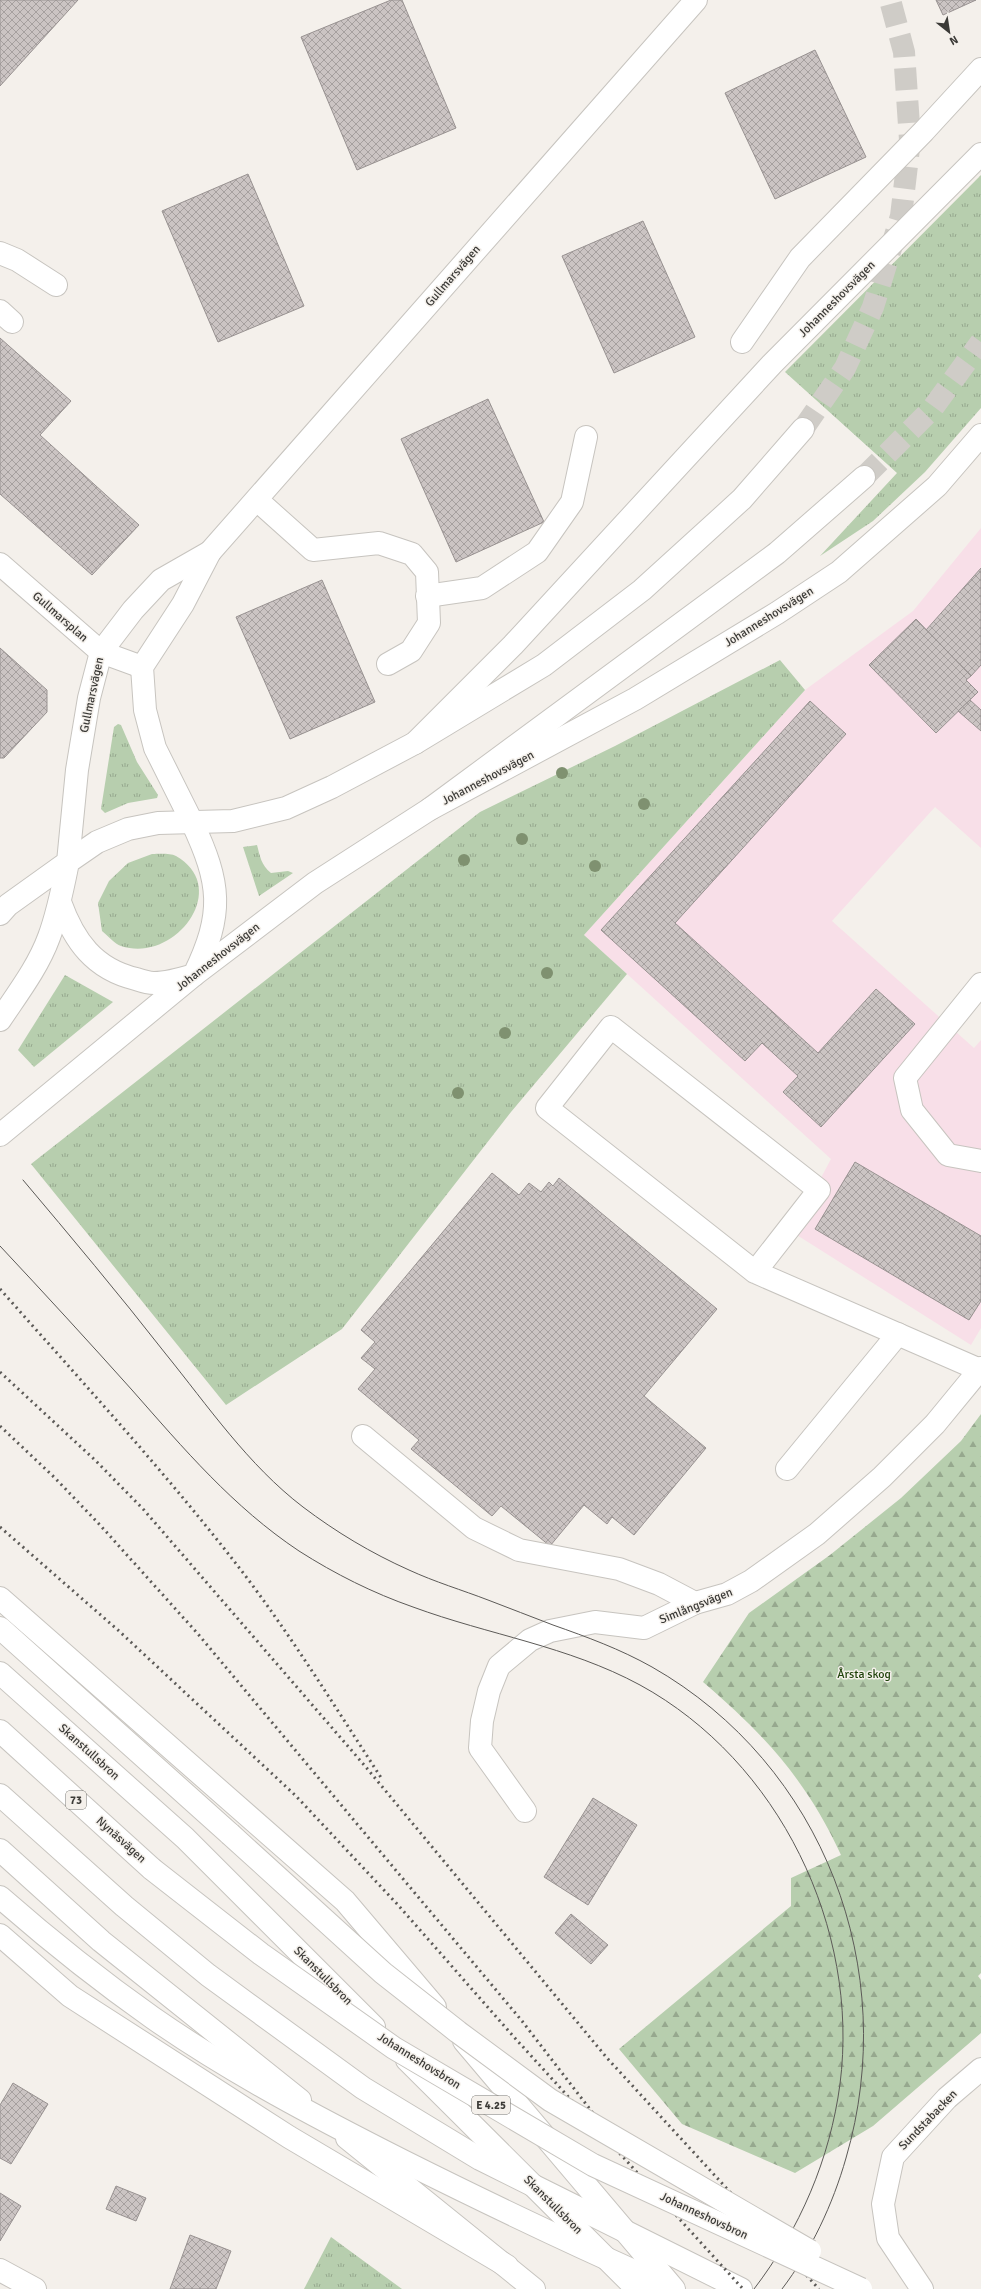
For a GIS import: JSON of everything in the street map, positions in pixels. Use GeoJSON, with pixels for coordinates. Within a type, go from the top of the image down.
{"type":"FeatureCollection","features":[{"type":"Feature","properties":{"kind":"main road","name":"Gullmarsvägen"},"geometry":{"type":"LineString","coordinates":[[142,667],[183,604],[210,552],[696,0]]}},
{"type":"Feature","properties":{"kind":"main road"},"geometry":{"type":"LineString","coordinates":[[742,342],[800,258],[919,136],[981,69]]}},
{"type":"Feature","properties":{"kind":"main road","name":"Johanneshovsvägen"},"geometry":{"type":"LineString","coordinates":[[68,862],[96,842],[128,829],[158,823],[233,821],[286,808],[332,787],[415,743],[513,645],[772,364],[981,154]]}},
{"type":"Feature","properties":{"kind":"main road"},"geometry":{"type":"LineString","coordinates":[[0,253],[17,260],[56,285]]}},
{"type":"Feature","properties":{"kind":"main road"},"geometry":{"type":"LineString","coordinates":[[415,743],[544,665],[642,590],[742,499],[803,429]]}},
{"type":"Feature","properties":{"kind":"main road","name":"Johanneshovsvägen"},"geometry":{"type":"LineString","coordinates":[[0,1135],[194,975],[315,884],[430,809],[635,699],[777,613],[840,572],[937,486],[981,435]]}},
{"type":"Feature","properties":{"kind":"main road"},"geometry":{"type":"LineString","coordinates":[[427,596],[482,588],[537,552],[572,502],[586,437]]}},
{"type":"Feature","properties":{"kind":"main road"},"geometry":{"type":"LineString","coordinates":[[430,809],[529,734],[777,553],[864,477]]}},
{"type":"Feature","properties":{"kind":"main road"},"geometry":{"type":"LineString","coordinates":[[257,500],[313,550],[379,543],[412,554],[427,572],[429,623],[411,652],[388,664]]}},
{"type":"Feature","properties":{"kind":"main road","name":"Gullmarsvägen"},"geometry":{"type":"LineString","coordinates":[[60,902],[68,862],[77,770],[89,698],[101,652],[133,610],[161,580],[210,552]]}},
{"type":"Feature","properties":{"kind":"main road","name":"Gullmarsplan"},"geometry":{"type":"LineString","coordinates":[[1,568],[101,652],[142,667]]}},
{"type":"Feature","properties":{"kind":"main road"},"geometry":{"type":"LineString","coordinates":[[60,902],[75,937],[98,963],[114,972],[153,983],[172,981],[194,975],[205,951],[213,927],[216,886],[208,856],[155,748],[145,710],[142,667]]}},
{"type":"Feature","properties":{"kind":"main road"},"geometry":{"type":"LineString","coordinates":[[0,914],[8,905],[68,862]]}},
{"type":"Feature","properties":{"kind":"main road"},"geometry":{"type":"LineString","coordinates":[[0,1020],[35,967],[49,938],[60,902]]}},
{"type":"Feature","properties":{"kind":"main road"},"geometry":{"type":"LineString","coordinates":[[981,984],[905,1078],[912,1110],[948,1155],[981,1161]]}},
{"type":"Feature","properties":{"kind":"main road"},"geometry":{"type":"LineString","coordinates":[[755,1272],[819,1190],[611,1027],[547,1108],[755,1272],[980,1369]]}},
{"type":"Feature","properties":{"kind":"main road"},"geometry":{"type":"LineString","coordinates":[[787,1470],[898,1334]]}},
{"type":"Feature","properties":{"kind":"main road","name":"Simlångsvägen"},"geometry":{"type":"LineString","coordinates":[[525,1811],[480,1748],[482,1721],[489,1691],[500,1666],[530,1640],[550,1631],[595,1622],[644,1628],[695,1603],[726,1594],[752,1581],[817,1534],[882,1477],[935,1424],[980,1369]]}},
{"type":"Feature","properties":{"kind":"main road"},"geometry":{"type":"LineString","coordinates":[[363,1436],[474,1528],[519,1550],[619,1569],[660,1584],[695,1603]]}},
{"type":"Feature","properties":{"kind":"main road"},"geometry":{"type":"LineString","coordinates":[[0,1598],[344,1900],[675,2289]]}},
{"type":"Feature","properties":{"kind":"main road"},"geometry":{"type":"LineString","coordinates":[[0,1628],[383,1973],[458,2032],[550,2100],[875,2289]]}},
{"type":"Feature","properties":{"kind":"main road","name":"Skanstullsbron"},"geometry":{"type":"LineString","coordinates":[[0,1673],[185,1838],[637,2289]]}},
{"type":"Feature","properties":{"kind":"main road","name":"Nynäsvägen"},"geometry":{"type":"LineString","coordinates":[[0,1731],[152,1869]]}},
{"type":"Feature","properties":{"kind":"main road"},"geometry":{"type":"LineString","coordinates":[[0,1795],[124,1906],[208,1975],[362,2088],[480,2159],[741,2289]]}},
{"type":"Feature","properties":{"kind":"main road"},"geometry":{"type":"LineString","coordinates":[[0,1850],[101,1941],[534,2289]]}},
{"type":"Feature","properties":{"kind":"main road","name":"Johanneshovsbron"},"geometry":{"type":"LineString","coordinates":[[152,1869],[261,1954],[401,2052],[593,2165],[862,2289]]}},
{"type":"Feature","properties":{"kind":"main road"},"geometry":{"type":"LineString","coordinates":[[0,1897],[67,1955],[154,2019],[241,2074],[329,2124],[462,2191],[582,2248],[675,2289]]}},
{"type":"Feature","properties":{"kind":"main road"},"geometry":{"type":"LineString","coordinates":[[0,1935],[70,1996],[289,2136],[506,2266]]}},
{"type":"Feature","properties":{"kind":"main road","name":"Sundstabacken"},"geometry":{"type":"LineString","coordinates":[[922,2289],[888,2238],[883,2204],[893,2157],[947,2098],[981,2069]]}},
{"type":"Feature","properties":{"kind":"main road"},"geometry":{"type":"LineString","coordinates":[[0,2270],[35,2289]]}},
{"type":"Feature","properties":{"kind":"shaded area"},"geometry":{"type":"Polygon","coordinates":[[[981,528],[981,848],[935,807],[832,921],[974,1048],[981,1040],[981,1328],[971,1345],[792,1232],[831,1159],[584,935],[805,690],[913,611],[981,528]]]}},
{"type":"Feature","properties":{"kind":"green space"},"geometry":{"type":"Polygon","coordinates":[[[981,175],[981,408],[925,472],[873,521],[820,556],[897,473],[785,372],[981,175]]]}},
{"type":"Feature","properties":{"kind":"green space"},"geometry":{"type":"Polygon","coordinates":[[[780,660],[805,690],[584,935],[627,974],[511,1112],[342,1329],[226,1405],[31,1164],[480,812],[615,746],[780,660]]]}},
{"type":"Feature","properties":{"kind":"green space"},"geometry":{"type":"Polygon","coordinates":[[[118,724],[121,725],[137,762],[158,795],[157,798],[128,803],[105,813],[101,809],[114,727],[118,724]]]}},
{"type":"Feature","properties":{"kind":"green space"},"geometry":{"type":"Polygon","coordinates":[[[257,845],[263,864],[271,873],[288,871],[293,873],[259,896],[243,847],[257,845]]]}},
{"type":"Feature","properties":{"kind":"green space"},"geometry":{"type":"Polygon","coordinates":[[[152,854],[174,855],[192,870],[199,886],[197,903],[190,920],[177,934],[160,944],[141,949],[121,946],[102,931],[98,903],[109,881],[128,863],[152,854]]]}},
{"type":"Feature","properties":{"kind":"green space"},"geometry":{"type":"Polygon","coordinates":[[[65,975],[113,1002],[34,1067],[18,1050],[65,975]]]}},
{"type":"Feature","properties":{"kind":"green space","name":"Årsta skog"},"geometry":{"type":"Polygon","coordinates":[[[981,1414],[981,1973],[978,1976],[981,1980],[981,2033],[873,2126],[795,2173],[682,2124],[619,2049],[791,1906],[791,1878],[841,1855],[828,1828],[799,1782],[765,1741],[746,1721],[703,1682],[749,1613],[830,1555],[901,1498],[961,1441],[981,1414]]]}},
{"type":"Feature","properties":{"kind":"green space"},"geometry":{"type":"Polygon","coordinates":[[[331,2237],[402,2289],[304,2289],[331,2237]]]}},
{"type":"Feature","properties":{"kind":"building"},"geometry":{"type":"Polygon","coordinates":[[[0,0],[78,0],[0,86],[0,0]]]}},
{"type":"Feature","properties":{"kind":"building"},"geometry":{"type":"Polygon","coordinates":[[[391,0],[402,0],[456,128],[357,170],[301,37],[391,0]]]}},
{"type":"Feature","properties":{"kind":"building"},"geometry":{"type":"Polygon","coordinates":[[[936,0],[976,0],[943,15],[936,0]]]}},
{"type":"Feature","properties":{"kind":"building"},"geometry":{"type":"Polygon","coordinates":[[[815,50],[866,157],[775,199],[725,93],[815,50]]]}},
{"type":"Feature","properties":{"kind":"building"},"geometry":{"type":"Polygon","coordinates":[[[248,174],[304,306],[218,342],[162,211],[248,174]]]}},
{"type":"Feature","properties":{"kind":"building"},"geometry":{"type":"Polygon","coordinates":[[[643,221],[695,337],[614,373],[562,256],[643,221]]]}},
{"type":"Feature","properties":{"kind":"building"},"geometry":{"type":"Polygon","coordinates":[[[0,338],[71,401],[40,435],[139,525],[92,575],[0,494],[0,338]]]}},
{"type":"Feature","properties":{"kind":"building"},"geometry":{"type":"Polygon","coordinates":[[[488,399],[544,522],[456,562],[401,439],[488,399]]]}},
{"type":"Feature","properties":{"kind":"building"},"geometry":{"type":"Polygon","coordinates":[[[981,568],[981,665],[971,676],[926,630],[981,568]]]}},
{"type":"Feature","properties":{"kind":"building"},"geometry":{"type":"Polygon","coordinates":[[[322,580],[375,702],[290,739],[236,617],[322,580]]]}},
{"type":"Feature","properties":{"kind":"building"},"geometry":{"type":"Polygon","coordinates":[[[916,619],[971,676],[966,680],[978,692],[936,733],[869,665],[916,619]]]}},
{"type":"Feature","properties":{"kind":"building"},"geometry":{"type":"Polygon","coordinates":[[[0,648],[47,690],[47,712],[4,758],[0,758],[0,648]]]}},
{"type":"Feature","properties":{"kind":"building"},"geometry":{"type":"Polygon","coordinates":[[[970,700],[981,710],[981,731],[958,711],[970,700]]]}},
{"type":"Feature","properties":{"kind":"building"},"geometry":{"type":"Polygon","coordinates":[[[810,701],[846,734],[675,923],[818,1053],[876,989],[915,1024],[821,1127],[783,1092],[798,1076],[762,1043],[745,1061],[601,930],[810,701]]]}},
{"type":"Feature","properties":{"kind":"building"},"geometry":{"type":"Polygon","coordinates":[[[855,1162],[981,1236],[981,1301],[969,1320],[815,1229],[855,1162]]]}},
{"type":"Feature","properties":{"kind":"building"},"geometry":{"type":"Polygon","coordinates":[[[492,1173],[519,1195],[529,1183],[541,1192],[549,1182],[553,1186],[559,1178],[717,1309],[644,1396],[706,1448],[634,1535],[612,1517],[607,1524],[584,1505],[550,1546],[501,1506],[492,1516],[411,1449],[419,1440],[358,1389],[375,1369],[361,1358],[375,1342],[361,1330],[492,1173]]]}},
{"type":"Feature","properties":{"kind":"building"},"geometry":{"type":"Polygon","coordinates":[[[593,1798],[637,1825],[588,1905],[544,1877],[593,1798]]]}},
{"type":"Feature","properties":{"kind":"building"},"geometry":{"type":"Polygon","coordinates":[[[571,1914],[608,1945],[591,1964],[555,1933],[571,1914]]]}},
{"type":"Feature","properties":{"kind":"building"},"geometry":{"type":"Polygon","coordinates":[[[13,2083],[48,2104],[11,2164],[0,2158],[0,2105],[13,2083]]]}},
{"type":"Feature","properties":{"kind":"building"},"geometry":{"type":"Polygon","coordinates":[[[116,2186],[146,2198],[136,2221],[106,2209],[116,2186]]]}},
{"type":"Feature","properties":{"kind":"building"},"geometry":{"type":"Polygon","coordinates":[[[0,2193],[21,2206],[0,2241],[0,2193]]]}},
{"type":"Feature","properties":{"kind":"building"},"geometry":{"type":"Polygon","coordinates":[[[190,2235],[231,2251],[216,2289],[170,2289],[190,2235]]]}},
{"type":"Feature","properties":{"kind":"tunnel"},"geometry":{"type":"LineString","coordinates":[[803,429],[845,368],[873,307],[901,216],[910,140],[904,52],[890,0]]}},
{"type":"Feature","properties":{"kind":"tunnel"},"geometry":{"type":"LineString","coordinates":[[864,477],[932,409],[981,342]]}},
{"type":"Feature","properties":{"kind":"tram line"},"geometry":{"type":"LineString","coordinates":[[23,1180],[113,1287],[213,1414],[247,1454],[264,1473],[303,1507],[354,1542],[409,1570],[578,1634],[652,1667],[712,1709],[763,1759],[803,1816],[834,1879],[854,1946],[863,2016],[861,2087],[846,2158],[835,2193],[812,2243],[782,2289]]}},
{"type":"Feature","properties":{"kind":"tram line"},"geometry":{"type":"LineString","coordinates":[[0,1246],[210,1476],[252,1516],[275,1534],[299,1551],[326,1567],[383,1596],[470,1626],[585,1660],[640,1685],[689,1718],[733,1757],[770,1804],[800,1854],[822,1909],[837,1967],[843,2025],[840,2084],[829,2139],[821,2166],[799,2218],[770,2266],[754,2289]]}},
{"type":"Feature","properties":{"kind":"railway"},"geometry":{"type":"LineString","coordinates":[[0,1289],[155,1465],[244,1574],[298,1650],[382,1779]]}},
{"type":"Feature","properties":{"kind":"railway"},"geometry":{"type":"LineString","coordinates":[[0,1372],[96,1461],[144,1510],[365,1766],[607,2058],[819,2289]]}},
{"type":"Feature","properties":{"kind":"railway"},"geometry":{"type":"LineString","coordinates":[[0,1426],[55,1478],[100,1525],[198,1634],[522,2021],[616,2143]]}},
{"type":"Feature","properties":{"kind":"railway"},"geometry":{"type":"LineString","coordinates":[[0,1527],[119,1631],[296,1796],[398,1905],[514,2037],[743,2289]]}}]}
